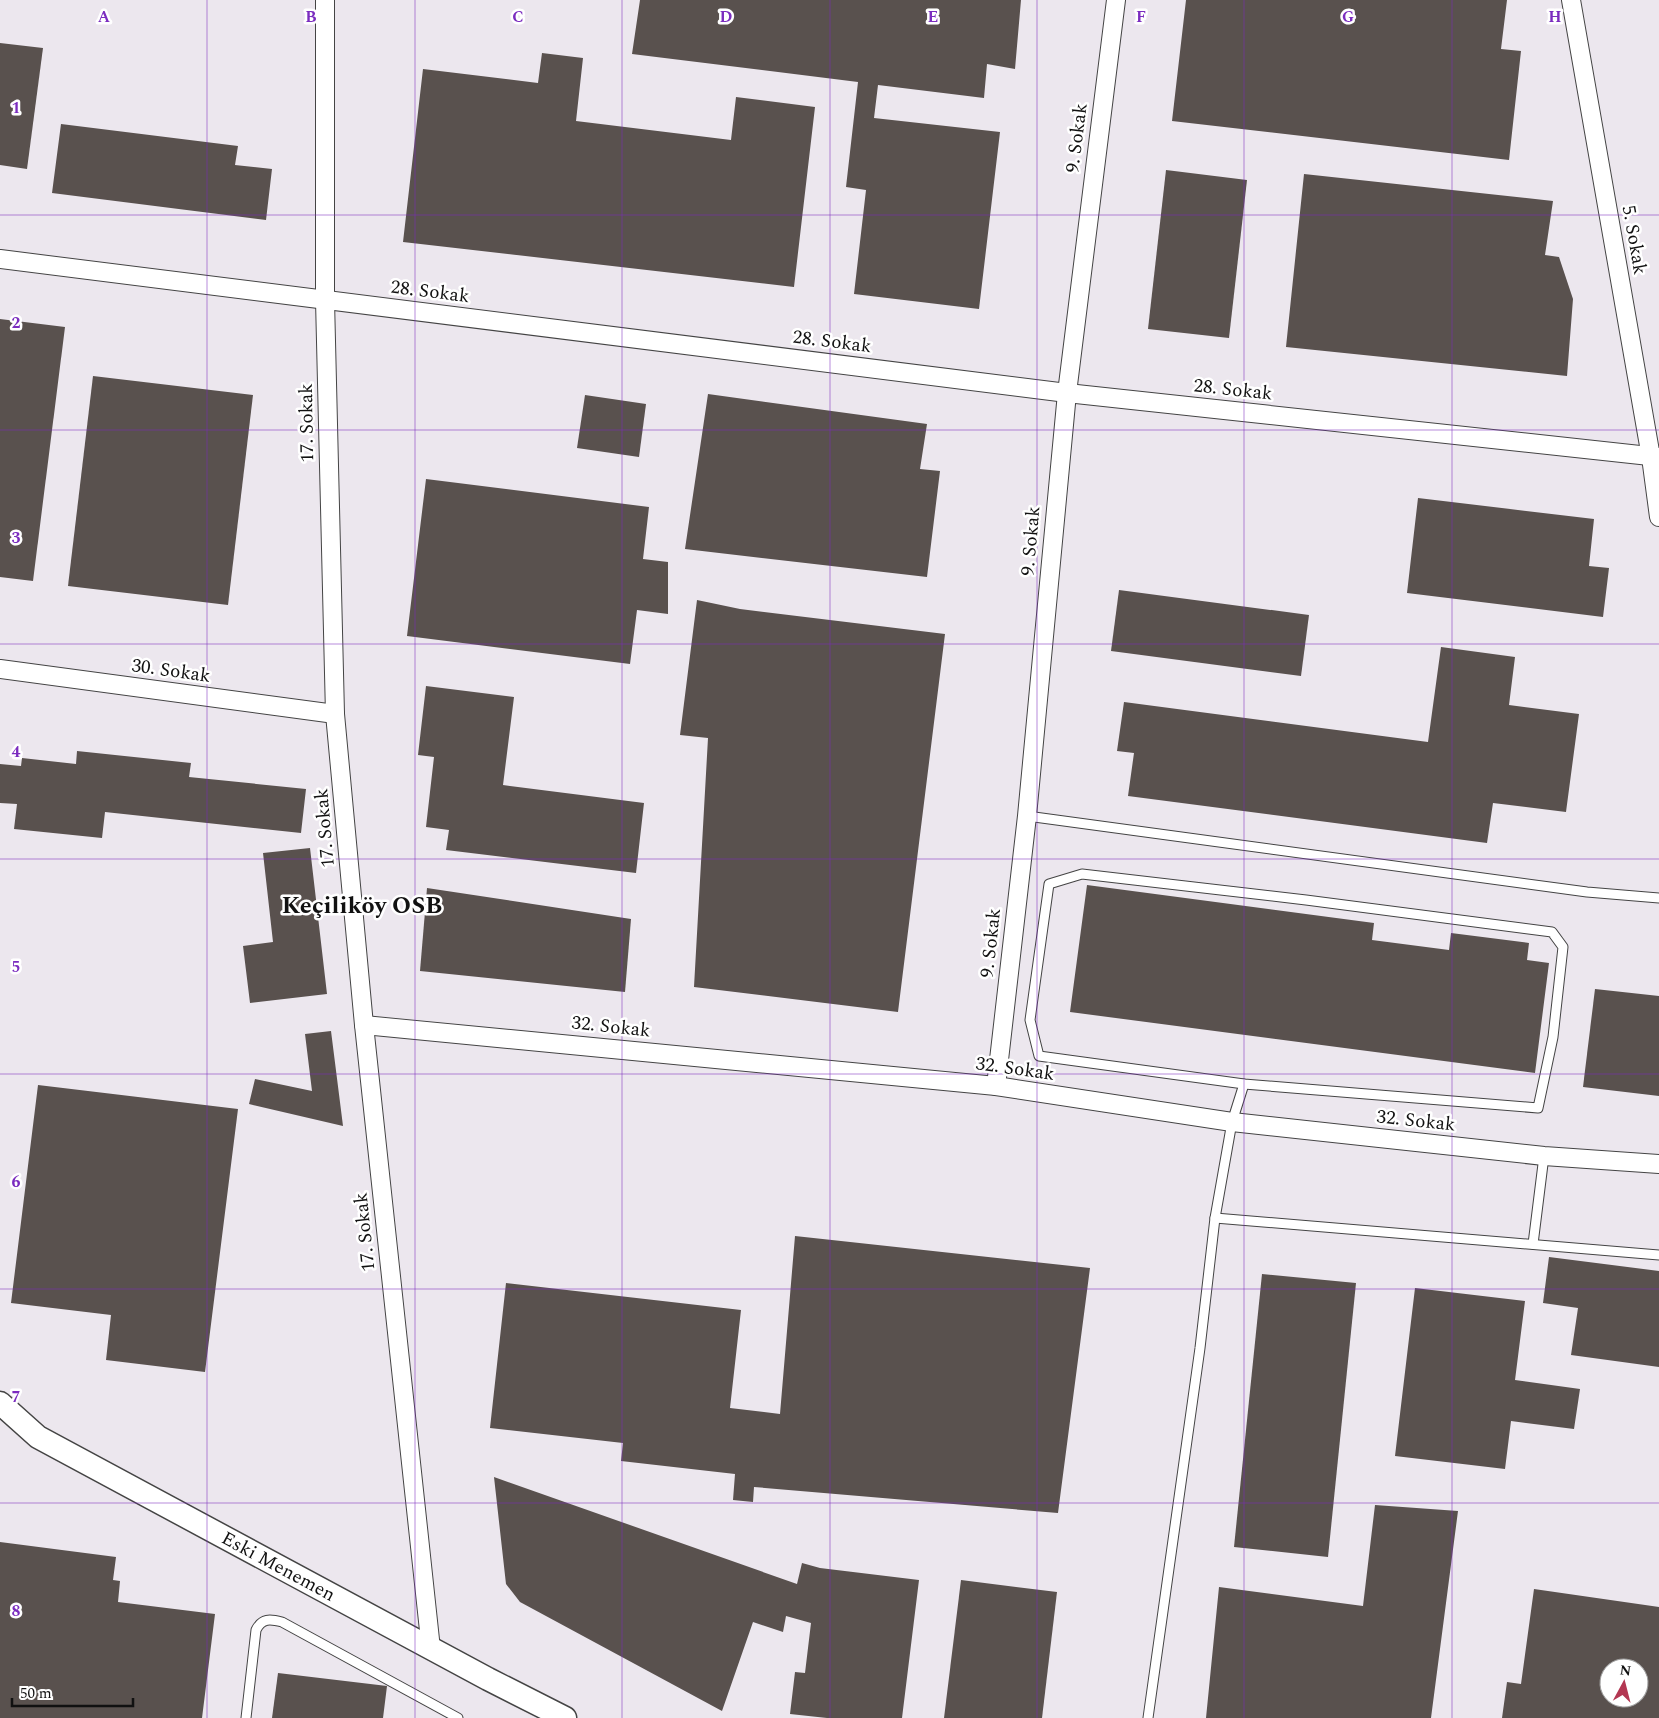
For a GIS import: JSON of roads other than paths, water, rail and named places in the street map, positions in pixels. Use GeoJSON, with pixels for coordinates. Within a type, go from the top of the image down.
{"type":"FeatureCollection","features":[{"type":"Feature","properties":{"kind":"street","name":"17. Sokak"},"geometry":{"type":"LineString","coordinates":[[325,0],[326,300],[336,714],[364,1024],[431,1649]]}},
{"type":"Feature","properties":{"kind":"street","name":"9. Sokak"},"geometry":{"type":"LineString","coordinates":[[996,1086],[1027,816],[1066,393],[1116,0]]}},
{"type":"Feature","properties":{"kind":"street","name":"5. Sokak"},"geometry":{"type":"LineString","coordinates":[[1571,0],[1655,457],[1659,518]]}},
{"type":"Feature","properties":{"kind":"street","name":"28. Sokak"},"geometry":{"type":"LineString","coordinates":[[0,259],[1066,393],[1655,457]]}},
{"type":"Feature","properties":{"kind":"street","name":"30. Sokak"},"geometry":{"type":"LineString","coordinates":[[0,669],[336,714]]}},
{"type":"Feature","properties":{"kind":"street","name":"32. Sokak"},"geometry":{"type":"LineString","coordinates":[[364,1024],[996,1086],[1232,1122],[1544,1156],[1659,1164]]}},
{"type":"Feature","properties":{"kind":"street","name":"Eski Menemen"},"geometry":{"type":"LineString","coordinates":[[0,1403],[38,1437],[431,1649],[565,1718]]}},
{"type":"Feature","properties":{"kind":"lane"},"geometry":{"type":"LineString","coordinates":[[1027,816],[1588,892],[1659,898]]}},
{"type":"Feature","properties":{"kind":"lane"},"geometry":{"type":"LineString","coordinates":[[1082,874],[1306,900],[1552,932],[1563,947],[1553,1037],[1538,1108],[1244,1084],[1039,1056],[1030,1020],[1049,884],[1082,874]]}},
{"type":"Feature","properties":{"kind":"lane"},"geometry":{"type":"LineString","coordinates":[[1148,1718],[1200,1348],[1215,1218],[1232,1122],[1244,1084]]}},
{"type":"Feature","properties":{"kind":"lane"},"geometry":{"type":"LineString","coordinates":[[1532,1244],[1544,1156]]}},
{"type":"Feature","properties":{"kind":"lane"},"geometry":{"type":"LineString","coordinates":[[1215,1218],[1659,1255]]}},
{"type":"Feature","properties":{"kind":"lane"},"geometry":{"type":"LineString","coordinates":[[246,1718],[256,1630],[263,1620],[282,1622],[458,1718]]}},
{"type":"Feature","properties":{"kind":"district","name":"Keçiliköy OSB"},"geometry":{"type":"Point","coordinates":[362,906]}}]}
